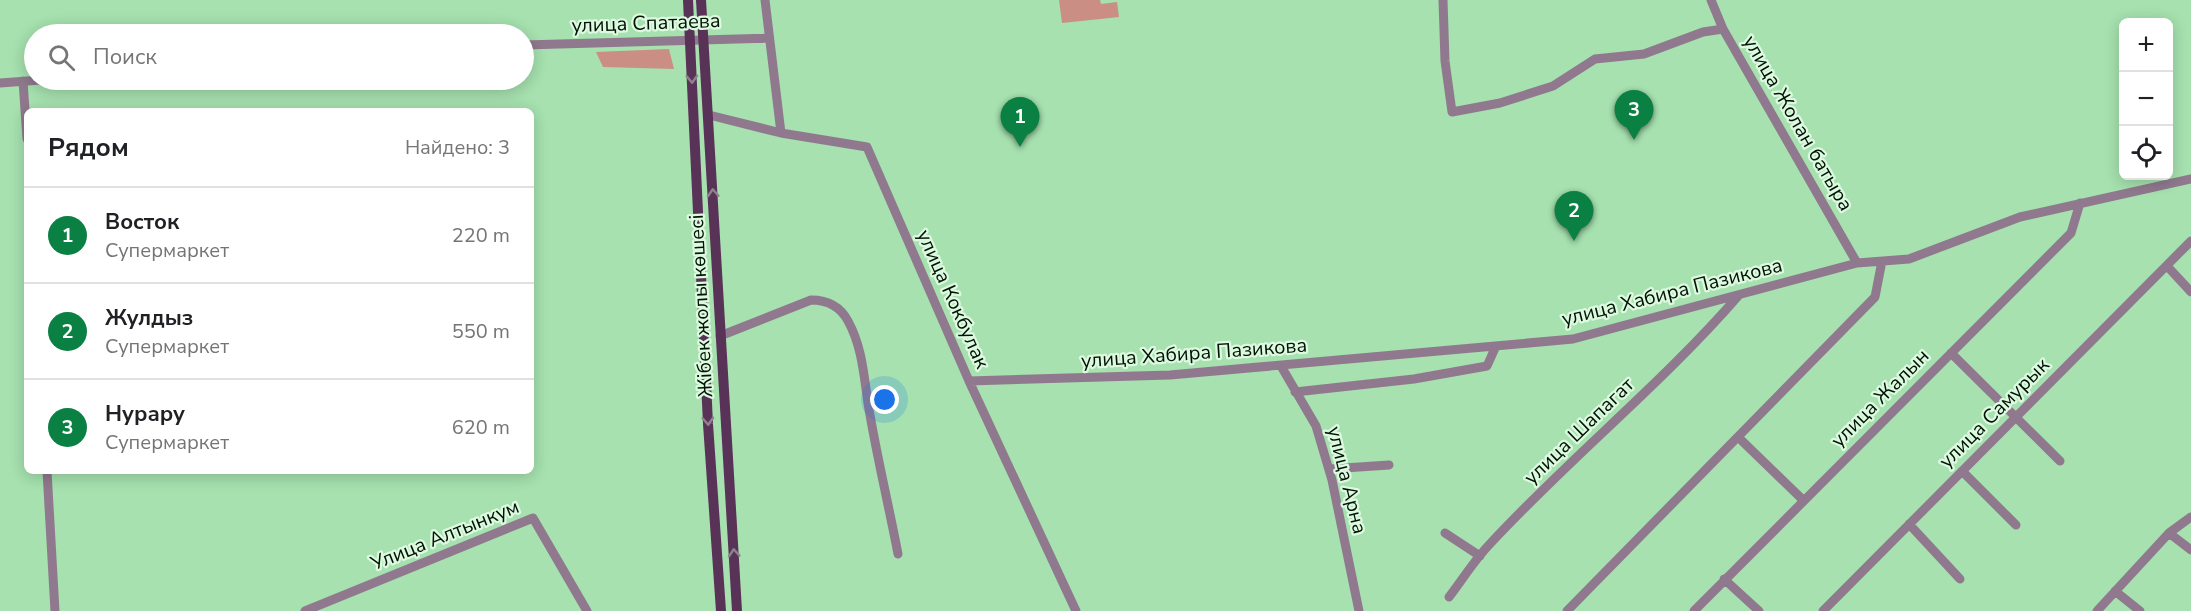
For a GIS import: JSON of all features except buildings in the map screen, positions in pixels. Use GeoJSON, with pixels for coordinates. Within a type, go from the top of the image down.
{"type":"FeatureCollection","features":[{"type":"Feature","properties":{"kind":"main road","name":"Жібек жолы көшесі"},"geometry":{"type":"LineString","coordinates":[[688,0],[708,424],[722,611]]}},
{"type":"Feature","properties":{"kind":"main road","name":"Жібек жолы көшесі"},"geometry":{"type":"LineString","coordinates":[[701,0],[737,611]]}},
{"type":"Feature","properties":{"kind":"street"},"geometry":{"type":"LineString","coordinates":[[765,0],[781,133]]}},
{"type":"Feature","properties":{"kind":"street"},"geometry":{"type":"LineString","coordinates":[[1443,0],[1445,61],[1452,112],[1500,103],[1545,89],[1595,59],[1644,54],[1703,32],[1723,29]]}},
{"type":"Feature","properties":{"kind":"street","name":"улица Жолан батыра"},"geometry":{"type":"LineString","coordinates":[[1711,0],[1723,29],[1857,263]]}},
{"type":"Feature","properties":{"kind":"street","name":"улица Спатаева"},"geometry":{"type":"LineString","coordinates":[[534,45],[690,38],[769,38]]}},
{"type":"Feature","properties":{"kind":"street"},"geometry":{"type":"LineString","coordinates":[[0,83],[24,81]]}},
{"type":"Feature","properties":{"kind":"street"},"geometry":{"type":"LineString","coordinates":[[24,90],[25,108]]}},
{"type":"Feature","properties":{"kind":"street","name":"улица Кокбулак"},"geometry":{"type":"LineString","coordinates":[[709,115],[781,133],[867,147],[969,381],[1076,611]]}},
{"type":"Feature","properties":{"kind":"street","name":"улица Хабира Пазикова"},"geometry":{"type":"LineString","coordinates":[[969,381],[1170,375],[1573,339],[1857,263],[1909,259],[2020,217],[2191,179]]}},
{"type":"Feature","properties":{"kind":"street","name":"улица Жалын"},"geometry":{"type":"LineString","coordinates":[[1694,611],[2071,233],[2080,203]]}},
{"type":"Feature","properties":{"kind":"street","name":"улица Самурык"},"geometry":{"type":"LineString","coordinates":[[1823,611],[2191,241]]}},
{"type":"Feature","properties":{"kind":"street"},"geometry":{"type":"LineString","coordinates":[[1567,611],[1875,297],[1882,261]]}},
{"type":"Feature","properties":{"kind":"street"},"geometry":{"type":"LineString","coordinates":[[2167,266],[2191,292]]}},
{"type":"Feature","properties":{"kind":"street","name":"улица Шапагат"},"geometry":{"type":"LineString","coordinates":[[1449,597],[1480,556],[1596,438],[1696,345],[1739,295]]}},
{"type":"Feature","properties":{"kind":"street"},"geometry":{"type":"LineString","coordinates":[[720,336],[811,300],[824,300],[836,306],[848,321],[864,368],[869,413],[898,554]]}},
{"type":"Feature","properties":{"kind":"street"},"geometry":{"type":"LineString","coordinates":[[1295,392],[1414,379],[1487,366],[1496,346]]}},
{"type":"Feature","properties":{"kind":"street"},"geometry":{"type":"LineString","coordinates":[[1951,352],[2060,460]]}},
{"type":"Feature","properties":{"kind":"street","name":"улица Арна"},"geometry":{"type":"LineString","coordinates":[[1281,366],[1316,426],[1329,469],[1359,611]]}},
{"type":"Feature","properties":{"kind":"street"},"geometry":{"type":"LineString","coordinates":[[1738,437],[1803,500]]}},
{"type":"Feature","properties":{"kind":"street"},"geometry":{"type":"LineString","coordinates":[[1329,469],[1389,465]]}},
{"type":"Feature","properties":{"kind":"street"},"geometry":{"type":"LineString","coordinates":[[1962,471],[2016,525]]}},
{"type":"Feature","properties":{"kind":"street"},"geometry":{"type":"LineString","coordinates":[[47,474],[55,611]]}},
{"type":"Feature","properties":{"kind":"street"},"geometry":{"type":"LineString","coordinates":[[2097,611],[2169,533],[2191,517]]}},
{"type":"Feature","properties":{"kind":"street","name":"Улица Алтынкум"},"geometry":{"type":"LineString","coordinates":[[305,611],[533,518],[587,611]]}},
{"type":"Feature","properties":{"kind":"street"},"geometry":{"type":"LineString","coordinates":[[1909,524],[1960,579]]}},
{"type":"Feature","properties":{"kind":"street"},"geometry":{"type":"LineString","coordinates":[[1446,533],[1480,556]]}},
{"type":"Feature","properties":{"kind":"street"},"geometry":{"type":"LineString","coordinates":[[2169,533],[2191,550]]}},
{"type":"Feature","properties":{"kind":"street"},"geometry":{"type":"LineString","coordinates":[[1724,579],[1759,611]]}},
{"type":"Feature","properties":{"kind":"street"},"geometry":{"type":"LineString","coordinates":[[2115,591],[2140,611]]}},
{"type":"Feature","properties":{"kind":"shaded area"},"geometry":{"type":"Polygon","coordinates":[[[1059,0],[1100,0],[1101,4],[1117,2],[1119,17],[1062,23],[1059,0]]]}},
{"type":"Feature","properties":{"kind":"shaded area"},"geometry":{"type":"Polygon","coordinates":[[[669,49],[674,69],[603,67],[596,52],[669,49]]]}},
{"type":"Feature","properties":{"kind":"place","name":"Нурару"},"geometry":{"type":"Point","coordinates":[1634,140]}},
{"type":"Feature","properties":{"kind":"place","name":"Восток"},"geometry":{"type":"Point","coordinates":[1020,147]}},
{"type":"Feature","properties":{"kind":"place","name":"Жулдыз"},"geometry":{"type":"Point","coordinates":[1574,241]}}]}
